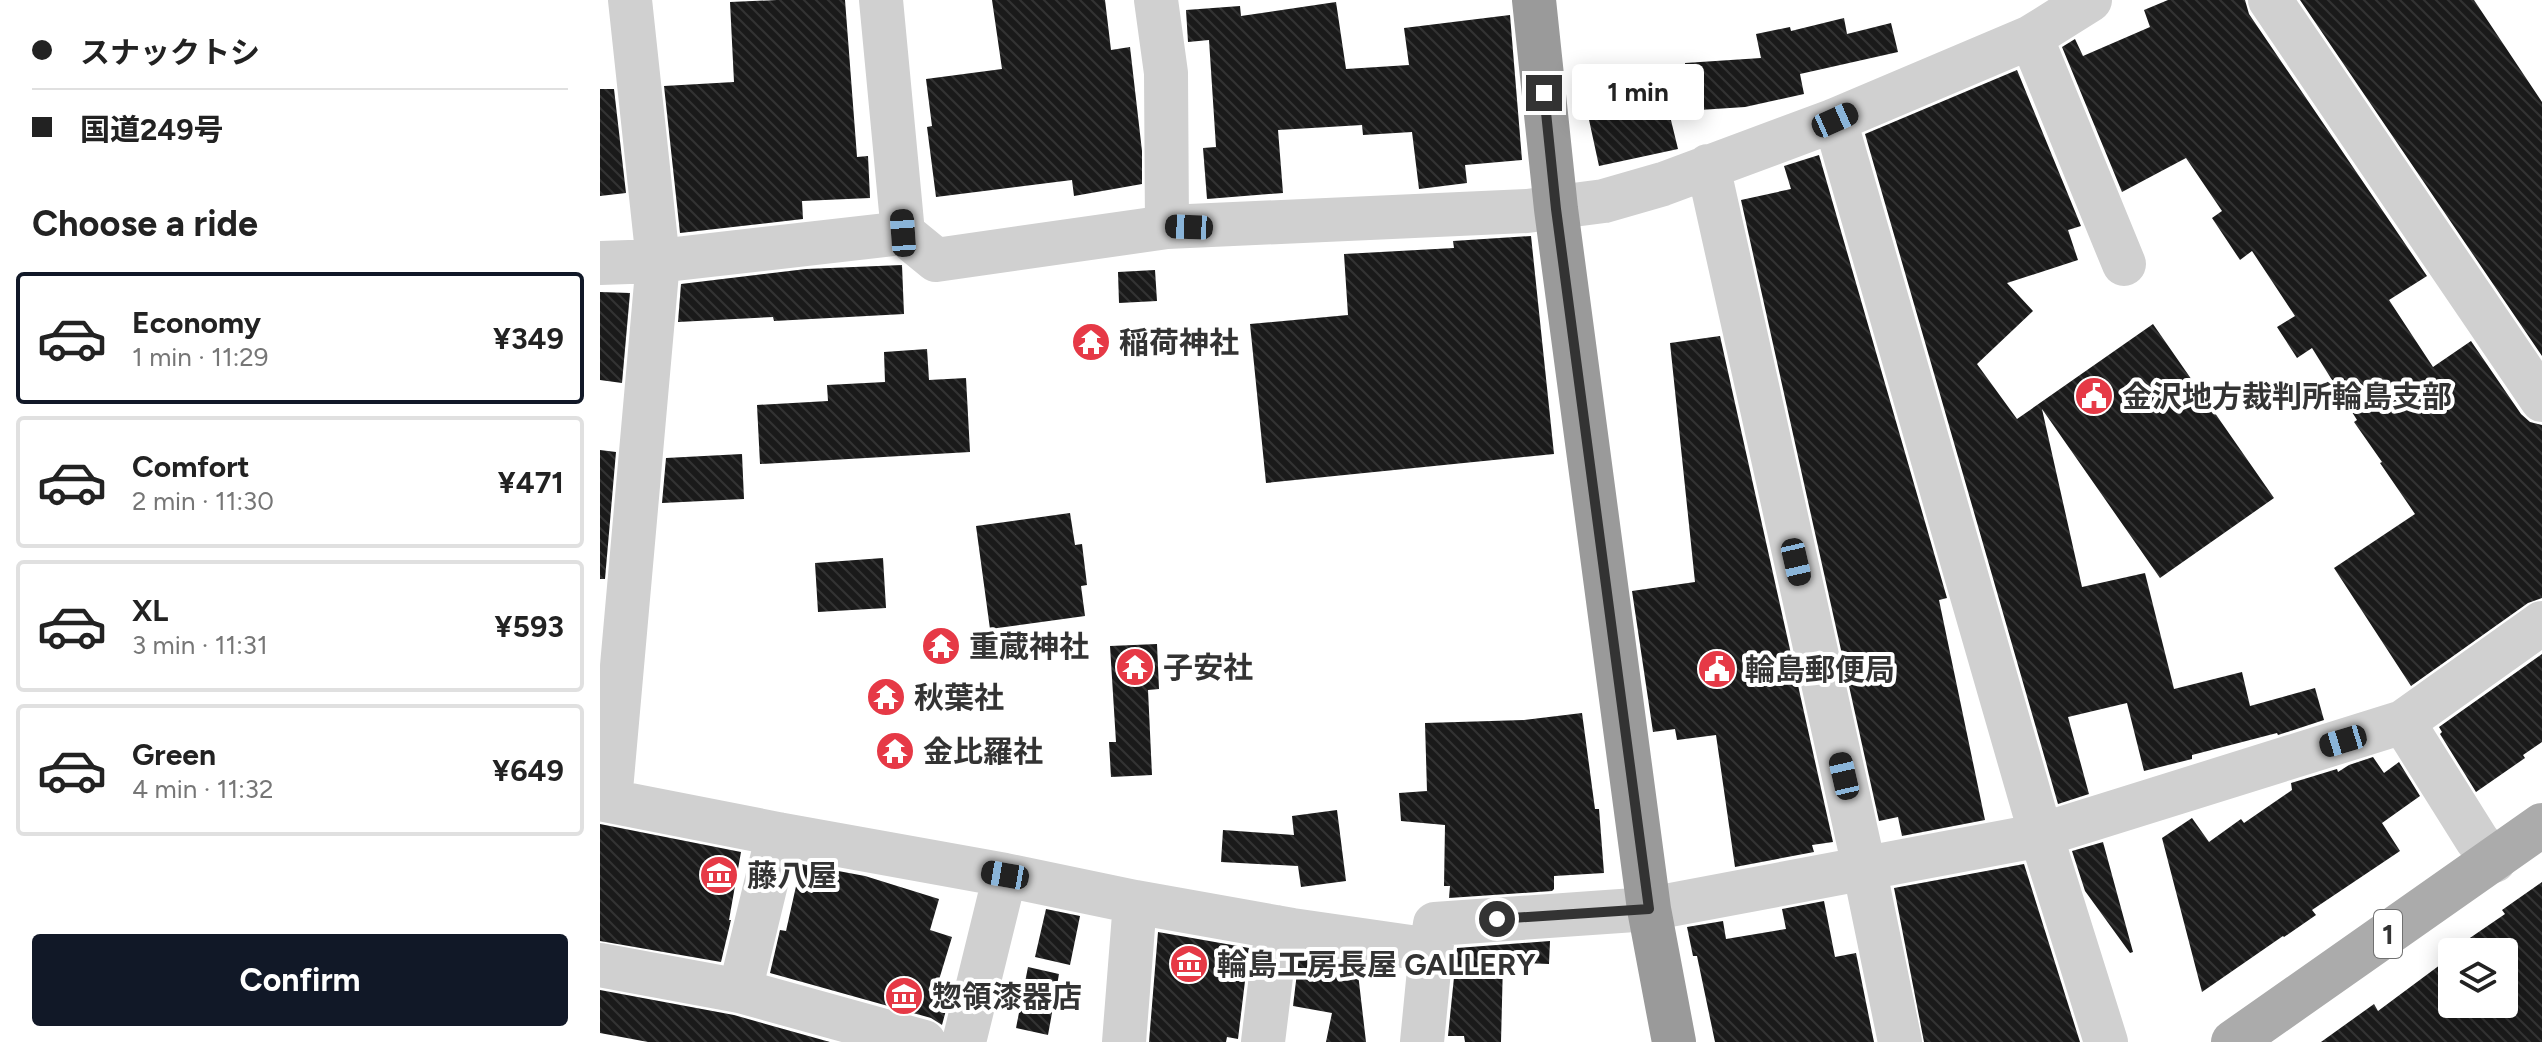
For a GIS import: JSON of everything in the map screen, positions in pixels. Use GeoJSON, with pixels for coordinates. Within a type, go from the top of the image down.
{"type":"FeatureCollection","features":[{"type":"Feature","properties":{"kind":"highway"},"geometry":{"type":"LineString","coordinates":[[1534,0],[1556,209],[1649,909],[1674,1042]]}},
{"type":"Feature","properties":{"kind":"main road","name":"1"},"geometry":{"type":"LineString","coordinates":[[2233,1042],[2542,825]]}},
{"type":"Feature","properties":{"kind":"street"},"geometry":{"type":"LineString","coordinates":[[630,0],[658,261],[605,800],[1135,902],[1431,950]]}},
{"type":"Feature","properties":{"kind":"street"},"geometry":{"type":"LineString","coordinates":[[881,0],[903,233],[936,260],[1167,227],[1556,209],[1604,201],[1663,184],[1835,120],[2031,37],[2084,2]]}},
{"type":"Feature","properties":{"kind":"street"},"geometry":{"type":"LineString","coordinates":[[1156,0],[1166,73],[1167,227]]}},
{"type":"Feature","properties":{"kind":"street"},"geometry":{"type":"LineString","coordinates":[[2270,0],[2542,400]]}},
{"type":"Feature","properties":{"kind":"street"},"geometry":{"type":"LineString","coordinates":[[2031,37],[2124,264]]}},
{"type":"Feature","properties":{"kind":"street"},"geometry":{"type":"LineString","coordinates":[[1835,120],[2041,835],[2106,1042]]}},
{"type":"Feature","properties":{"kind":"street"},"geometry":{"type":"LineString","coordinates":[[1708,166],[1900,1042]]}},
{"type":"Feature","properties":{"kind":"street"},"geometry":{"type":"LineString","coordinates":[[600,263],[658,261],[903,233]]}},
{"type":"Feature","properties":{"kind":"street"},"geometry":{"type":"LineString","coordinates":[[1422,1042],[1435,924],[1649,909],[2041,835],[2403,722],[2542,623]]}},
{"type":"Feature","properties":{"kind":"street"},"geometry":{"type":"LineString","coordinates":[[2403,722],[2477,840],[2494,861]]}},
{"type":"Feature","properties":{"kind":"street"},"geometry":{"type":"LineString","coordinates":[[740,991],[778,834]]}},
{"type":"Feature","properties":{"kind":"street"},"geometry":{"type":"LineString","coordinates":[[964,1042],[1005,875]]}},
{"type":"Feature","properties":{"kind":"street"},"geometry":{"type":"LineString","coordinates":[[1124,1042],[1135,902]]}},
{"type":"Feature","properties":{"kind":"street"},"geometry":{"type":"LineString","coordinates":[[1263,1042],[1277,927]]}},
{"type":"Feature","properties":{"kind":"street"},"geometry":{"type":"LineString","coordinates":[[600,965],[740,991],[924,1042]]}},
{"type":"Feature","properties":{"kind":"building"},"geometry":{"type":"Polygon","coordinates":[[[845,0],[857,157],[868,156],[870,198],[802,201],[803,219],[680,233],[664,86],[734,82],[730,2],[845,0]]]}},
{"type":"Feature","properties":{"kind":"building"},"geometry":{"type":"Polygon","coordinates":[[[992,0],[1105,0],[1111,50],[1130,47],[1142,151],[1142,184],[1074,196],[1072,180],[936,197],[927,127],[932,126],[926,79],[1002,69],[992,0]]]}},
{"type":"Feature","properties":{"kind":"building"},"geometry":{"type":"Polygon","coordinates":[[[2168,0],[2245,0],[2249,14],[2427,276],[2389,300],[2433,367],[2471,341],[2521,414],[2530,422],[2542,425],[2542,598],[2528,603],[2411,686],[2334,568],[2415,514],[2354,422],[2357,420],[2312,348],[2297,358],[2277,327],[2295,316],[2252,251],[2240,260],[2212,218],[2222,211],[2186,158],[2122,192],[2062,47],[2075,39],[2083,56],[2150,27],[2144,10],[2168,0]]]}},
{"type":"Feature","properties":{"kind":"building"},"geometry":{"type":"Polygon","coordinates":[[[2300,0],[2474,0],[2542,102],[2542,356],[2300,0]]]}},
{"type":"Feature","properties":{"kind":"building"},"geometry":{"type":"Polygon","coordinates":[[[1336,2],[1346,69],[1409,65],[1404,28],[1510,15],[1522,160],[1465,165],[1467,183],[1419,189],[1412,132],[1363,135],[1362,125],[1278,130],[1283,193],[1207,199],[1203,148],[1216,147],[1209,40],[1188,42],[1186,10],[1240,6],[1241,16],[1336,2]]]}},
{"type":"Feature","properties":{"kind":"building"},"geometry":{"type":"Polygon","coordinates":[[[1844,18],[1847,34],[1891,23],[1898,52],[1800,74],[1804,94],[1745,107],[1669,112],[1678,149],[1599,166],[1583,92],[1685,69],[1685,63],[1761,58],[1756,34],[1790,27],[1791,31],[1844,18]]]}},
{"type":"Feature","properties":{"kind":"building"},"geometry":{"type":"Polygon","coordinates":[[[2017,70],[2081,226],[2068,230],[2078,260],[2007,283],[2033,311],[1977,364],[2017,419],[2153,324],[2274,498],[2160,578],[2042,409],[2082,587],[2145,573],[2174,689],[2242,672],[2250,706],[2315,688],[2324,720],[2144,771],[2127,703],[2068,717],[2089,794],[2058,804],[1865,134],[2017,70]]]}},
{"type":"Feature","properties":{"kind":"building"},"geometry":{"type":"Polygon","coordinates":[[[600,89],[614,89],[626,193],[600,196],[600,89]]]}},
{"type":"Feature","properties":{"kind":"building"},"geometry":{"type":"Polygon","coordinates":[[[1819,155],[1947,598],[1939,600],[1985,820],[1902,836],[1898,817],[1879,821],[1741,200],[1791,189],[1784,166],[1819,155]]]}},
{"type":"Feature","properties":{"kind":"building"},"geometry":{"type":"Polygon","coordinates":[[[1531,236],[1554,454],[1266,483],[1250,324],[1348,315],[1344,254],[1454,248],[1453,241],[1531,236]]]}},
{"type":"Feature","properties":{"kind":"building"},"geometry":{"type":"Polygon","coordinates":[[[902,265],[904,314],[678,322],[681,284],[806,269],[902,265]]]}},
{"type":"Feature","properties":{"kind":"building"},"geometry":{"type":"Polygon","coordinates":[[[1155,270],[1157,301],[1119,303],[1118,272],[1155,270]]]}},
{"type":"Feature","properties":{"kind":"building"},"geometry":{"type":"Polygon","coordinates":[[[600,292],[630,293],[622,383],[600,380],[600,292]]]}},
{"type":"Feature","properties":{"kind":"building"},"geometry":{"type":"Polygon","coordinates":[[[1720,336],[1833,842],[1812,845],[1814,852],[1735,867],[1716,735],[1677,740],[1675,729],[1653,732],[1632,591],[1695,582],[1670,343],[1720,336]]]}},
{"type":"Feature","properties":{"kind":"building"},"geometry":{"type":"Polygon","coordinates":[[[927,349],[929,380],[966,378],[970,452],[760,464],[757,405],[828,401],[827,385],[885,382],[884,352],[927,349]]]}},
{"type":"Feature","properties":{"kind":"building"},"geometry":{"type":"Polygon","coordinates":[[[600,450],[616,452],[605,579],[600,579],[600,450]]]}},
{"type":"Feature","properties":{"kind":"building"},"geometry":{"type":"Polygon","coordinates":[[[742,454],[744,499],[662,503],[666,458],[742,454]]]}},
{"type":"Feature","properties":{"kind":"building"},"geometry":{"type":"Polygon","coordinates":[[[1070,513],[1075,545],[1082,544],[1087,585],[1081,586],[1085,616],[990,629],[976,526],[1070,513]]]}},
{"type":"Feature","properties":{"kind":"building"},"geometry":{"type":"Polygon","coordinates":[[[883,558],[886,608],[818,612],[815,563],[883,558]]]}},
{"type":"Feature","properties":{"kind":"building"},"geometry":{"type":"Polygon","coordinates":[[[1157,644],[1159,689],[1148,690],[1152,775],[1111,777],[1109,742],[1116,742],[1110,646],[1157,644]]]}},
{"type":"Feature","properties":{"kind":"building"},"geometry":{"type":"Polygon","coordinates":[[[2542,654],[2542,742],[2523,755],[2525,758],[2476,792],[2440,734],[2439,727],[2542,654]]]}},
{"type":"Feature","properties":{"kind":"building"},"geometry":{"type":"Polygon","coordinates":[[[1582,713],[1595,809],[1599,809],[1604,873],[1554,876],[1552,891],[1449,898],[1450,886],[1444,886],[1445,825],[1401,821],[1399,793],[1427,791],[1425,723],[1524,720],[1582,713]]]}},
{"type":"Feature","properties":{"kind":"building"},"geometry":{"type":"Polygon","coordinates":[[[2373,757],[2384,773],[2399,762],[2420,796],[2382,823],[2400,851],[2312,910],[2316,915],[2202,992],[2162,838],[2192,818],[2209,842],[2241,819],[2244,823],[2292,790],[2291,783],[2337,769],[2338,772],[2373,757]]]}},
{"type":"Feature","properties":{"kind":"building"},"geometry":{"type":"Polygon","coordinates":[[[1337,810],[1346,881],[1301,887],[1298,866],[1221,862],[1223,830],[1294,835],[1292,816],[1337,810]]]}},
{"type":"Feature","properties":{"kind":"building"},"geometry":{"type":"Polygon","coordinates":[[[600,824],[741,852],[721,962],[600,941],[600,824]]]}},
{"type":"Feature","properties":{"kind":"building"},"geometry":{"type":"Polygon","coordinates":[[[2103,842],[2133,952],[2130,953],[2085,891],[2072,851],[2103,842]]]}},
{"type":"Feature","properties":{"kind":"building"},"geometry":{"type":"Polygon","coordinates":[[[801,864],[865,876],[939,899],[930,930],[952,937],[938,983],[952,988],[942,1025],[931,1018],[770,973],[780,930],[786,931],[801,864]]]}},
{"type":"Feature","properties":{"kind":"building"},"geometry":{"type":"Polygon","coordinates":[[[2024,864],[2080,1042],[1924,1042],[1894,888],[2024,864]]]}},
{"type":"Feature","properties":{"kind":"building"},"geometry":{"type":"Polygon","coordinates":[[[2542,882],[2542,1042],[2321,1042],[2374,1004],[2378,1011],[2438,966],[2438,1018],[2518,1018],[2518,938],[2470,938],[2505,914],[2502,910],[2542,882]]]}},
{"type":"Feature","properties":{"kind":"building"},"geometry":{"type":"Polygon","coordinates":[[[1824,901],[1835,957],[1856,953],[1874,1042],[1715,1042],[1697,956],[1693,956],[1687,927],[1723,921],[1726,939],[1786,929],[1782,909],[1824,901]]]}},
{"type":"Feature","properties":{"kind":"building"},"geometry":{"type":"Polygon","coordinates":[[[1046,909],[1080,916],[1070,965],[1035,957],[1046,909]]]}},
{"type":"Feature","properties":{"kind":"building"},"geometry":{"type":"Polygon","coordinates":[[[1158,932],[1249,948],[1238,1039],[1227,1037],[1226,1042],[1149,1042],[1158,932]]]}},
{"type":"Feature","properties":{"kind":"building"},"geometry":{"type":"Polygon","coordinates":[[[1550,941],[1549,964],[1503,962],[1501,1042],[1465,1042],[1464,1036],[1448,1036],[1457,948],[1550,941]]]}},
{"type":"Feature","properties":{"kind":"building"},"geometry":{"type":"Polygon","coordinates":[[[1299,956],[1357,965],[1366,1042],[1326,1042],[1332,1013],[1293,1006],[1299,956]]]}},
{"type":"Feature","properties":{"kind":"building"},"geometry":{"type":"Polygon","coordinates":[[[1028,967],[1059,974],[1048,1035],[1016,1028],[1028,967]]]}},
{"type":"Feature","properties":{"kind":"building"},"geometry":{"type":"Polygon","coordinates":[[[600,990],[734,1015],[830,1042],[648,1042],[600,1033],[600,990]]]}},
{"type":"Feature","properties":{"kind":"place","name":"稲荷神社"},"geometry":{"type":"Point","coordinates":[1091,342]}},
{"type":"Feature","properties":{"kind":"place","name":"金沢地方裁判所輪島支部"},"geometry":{"type":"Point","coordinates":[2094,396]}},
{"type":"Feature","properties":{"kind":"place","name":"重蔵神社"},"geometry":{"type":"Point","coordinates":[941,646]}},
{"type":"Feature","properties":{"kind":"place","name":"子安社"},"geometry":{"type":"Point","coordinates":[1135,667]}},
{"type":"Feature","properties":{"kind":"place","name":"輪島郵便局"},"geometry":{"type":"Point","coordinates":[1717,669]}},
{"type":"Feature","properties":{"kind":"place","name":"秋葉社"},"geometry":{"type":"Point","coordinates":[886,697]}},
{"type":"Feature","properties":{"kind":"place","name":"金比羅社"},"geometry":{"type":"Point","coordinates":[895,751]}},
{"type":"Feature","properties":{"kind":"place","name":"藤八屋"},"geometry":{"type":"Point","coordinates":[719,875]}},
{"type":"Feature","properties":{"kind":"place","name":"輪島工房長屋 GALLERY"},"geometry":{"type":"Point","coordinates":[1189,964]}},
{"type":"Feature","properties":{"kind":"place","name":"惣領漆器店"},"geometry":{"type":"Point","coordinates":[904,996]}},
{"type":"Feature","properties":{"kind":"route"},"geometry":{"type":"LineString","coordinates":[[1497,919],[1649,909],[1556,209],[1544,93]]}}]}
